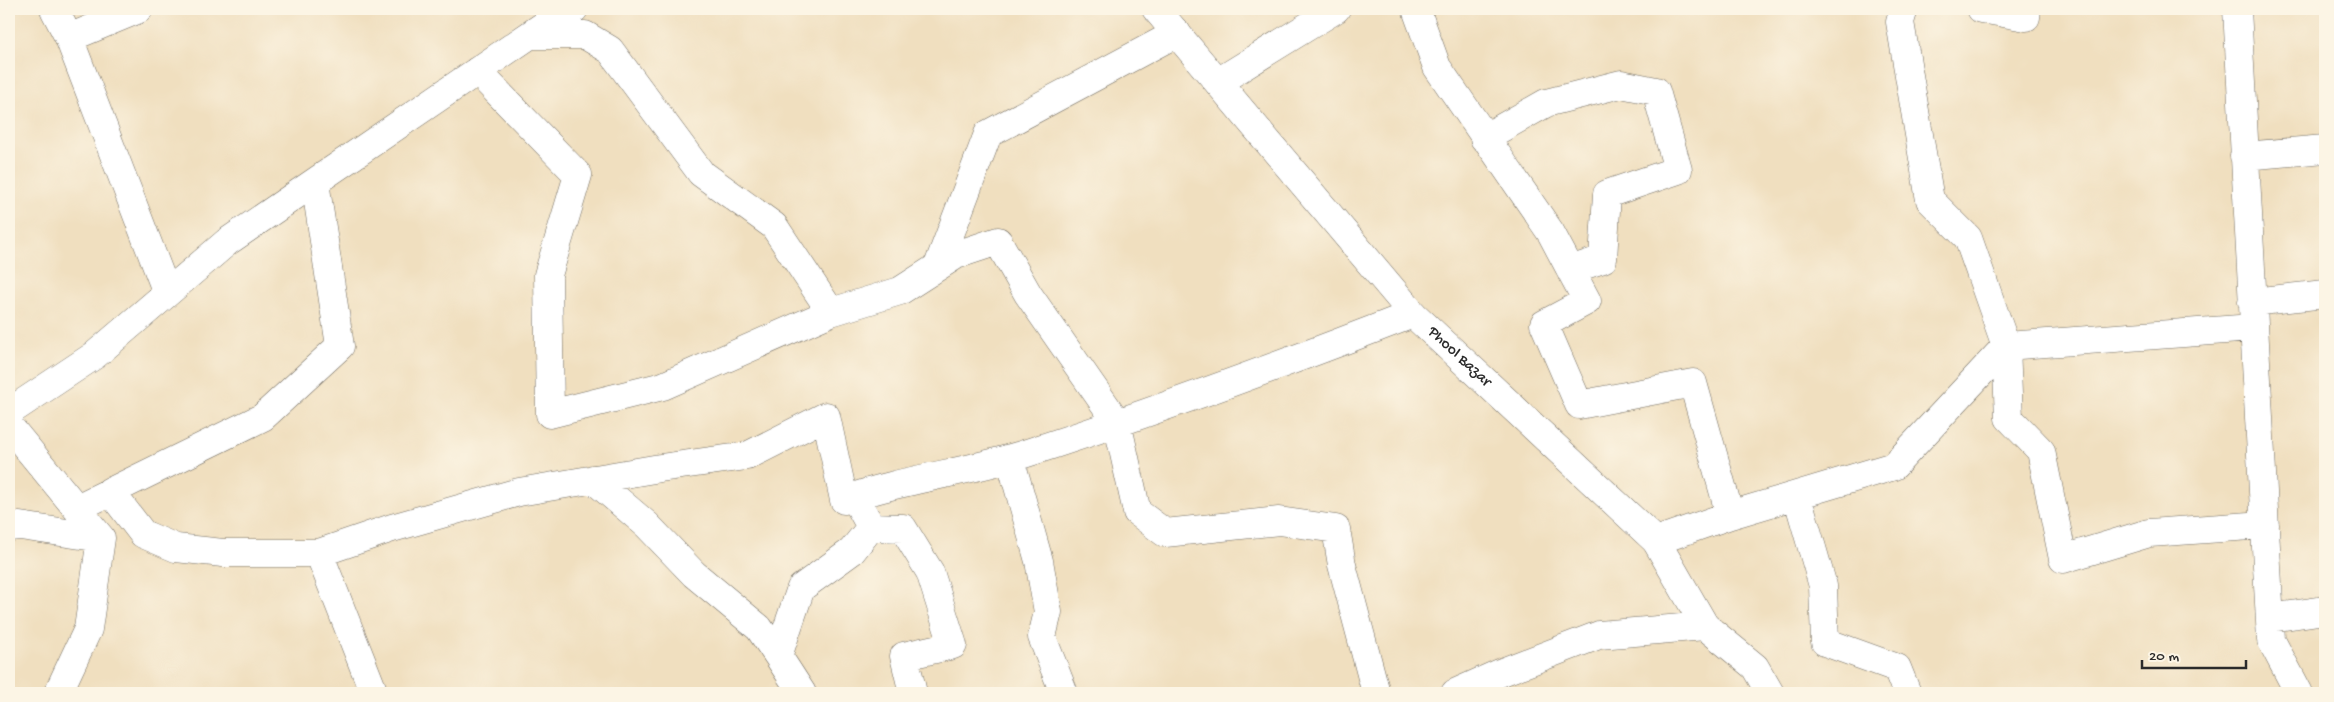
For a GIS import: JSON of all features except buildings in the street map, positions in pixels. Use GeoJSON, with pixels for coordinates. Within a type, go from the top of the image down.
{"type":"FeatureCollection","features":[{"type":"Feature","properties":{"kind":"street"},"geometry":{"type":"LineString","coordinates":[[54,9],[69,38],[167,294]]}},
{"type":"Feature","properties":{"kind":"street"},"geometry":{"type":"LineString","coordinates":[[69,38],[139,9]]}},
{"type":"Feature","properties":{"kind":"street"},"geometry":{"type":"LineString","coordinates":[[9,412],[95,355],[227,242],[530,35],[574,9]]}},
{"type":"Feature","properties":{"kind":"street","name":"Phool Bazar"},"geometry":{"type":"LineString","coordinates":[[1156,9],[1413,314],[1656,541],[1705,626],[1755,667],[1770,693]]}},
{"type":"Feature","properties":{"kind":"street"},"geometry":{"type":"LineString","coordinates":[[1218,82],[1336,9]]}},
{"type":"Feature","properties":{"kind":"street"},"geometry":{"type":"LineString","coordinates":[[1416,9],[1437,67],[1550,233],[1586,301],[1544,324],[1579,406],[1693,383],[1730,515]]}},
{"type":"Feature","properties":{"kind":"street"},"geometry":{"type":"LineString","coordinates":[[1904,9],[1900,22],[1930,200],[1968,238],[2006,346],[2009,418],[2041,451],[2062,559],[2149,532],[2265,525]]}},
{"type":"Feature","properties":{"kind":"street"},"geometry":{"type":"LineString","coordinates":[[1981,9],[2026,17],[2027,9]]}},
{"type":"Feature","properties":{"kind":"street"},"geometry":{"type":"LineString","coordinates":[[2237,9],[2271,640],[2299,693]]}},
{"type":"Feature","properties":{"kind":"street"},"geometry":{"type":"LineString","coordinates":[[938,266],[988,134],[1177,33]]}},
{"type":"Feature","properties":{"kind":"street"},"geometry":{"type":"LineString","coordinates":[[530,35],[585,35],[610,50],[701,173],[774,226],[831,312]]}},
{"type":"Feature","properties":{"kind":"street"},"geometry":{"type":"LineString","coordinates":[[477,71],[578,176],[548,275],[550,414],[663,386],[831,312],[900,291],[956,255],[998,241],[1028,294],[1117,422],[1138,512],[1165,533],[1278,521],[1336,528],[1342,565],[1376,693]]}},
{"type":"Feature","properties":{"kind":"street"},"geometry":{"type":"LineString","coordinates":[[1484,138],[1546,103],[1621,84],[1656,91],[1678,170],[1607,194],[1603,259],[1570,270]]}},
{"type":"Feature","properties":{"kind":"street"},"geometry":{"type":"LineString","coordinates":[[2244,156],[2325,149]]}},
{"type":"Feature","properties":{"kind":"street"},"geometry":{"type":"LineString","coordinates":[[77,508],[263,417],[340,346],[315,182]]}},
{"type":"Feature","properties":{"kind":"street"},"geometry":{"type":"LineString","coordinates":[[2252,302],[2325,294]]}},
{"type":"Feature","properties":{"kind":"street"},"geometry":{"type":"LineString","coordinates":[[110,491],[143,534],[176,548],[223,553],[319,553],[392,528],[520,492],[592,479],[747,456],[826,416],[844,500],[1010,458],[1261,373],[1413,314]]}},
{"type":"Feature","properties":{"kind":"street"},"geometry":{"type":"LineString","coordinates":[[1656,541],[1730,515],[1894,466],[2006,346],[2253,328]]}},
{"type":"Feature","properties":{"kind":"street"},"geometry":{"type":"LineString","coordinates":[[9,426],[101,538],[88,629],[58,693]]}},
{"type":"Feature","properties":{"kind":"street"},"geometry":{"type":"LineString","coordinates":[[1010,458],[1039,561],[1048,612],[1042,637],[1064,693]]}},
{"type":"Feature","properties":{"kind":"street"},"geometry":{"type":"LineString","coordinates":[[592,479],[647,525],[694,574],[759,628],[802,693]]}},
{"type":"Feature","properties":{"kind":"street"},"geometry":{"type":"LineString","coordinates":[[854,496],[871,527]]}},
{"type":"Feature","properties":{"kind":"street"},"geometry":{"type":"LineString","coordinates":[[1797,496],[1823,586],[1825,642],[1897,668],[1907,693]]}},
{"type":"Feature","properties":{"kind":"street"},"geometry":{"type":"LineString","coordinates":[[9,527],[20,526],[101,538]]}},
{"type":"Feature","properties":{"kind":"street"},"geometry":{"type":"LineString","coordinates":[[778,656],[801,588],[852,552],[871,527]]}},
{"type":"Feature","properties":{"kind":"street"},"geometry":{"type":"LineString","coordinates":[[871,527],[903,528],[930,572],[953,645],[904,656],[913,693]]}},
{"type":"Feature","properties":{"kind":"street"},"geometry":{"type":"LineString","coordinates":[[319,553],[374,693]]}},
{"type":"Feature","properties":{"kind":"street"},"geometry":{"type":"LineString","coordinates":[[2270,618],[2325,610]]}},
{"type":"Feature","properties":{"kind":"street"},"geometry":{"type":"LineString","coordinates":[[1455,693],[1502,672],[1599,635],[1705,626]]}}]}
